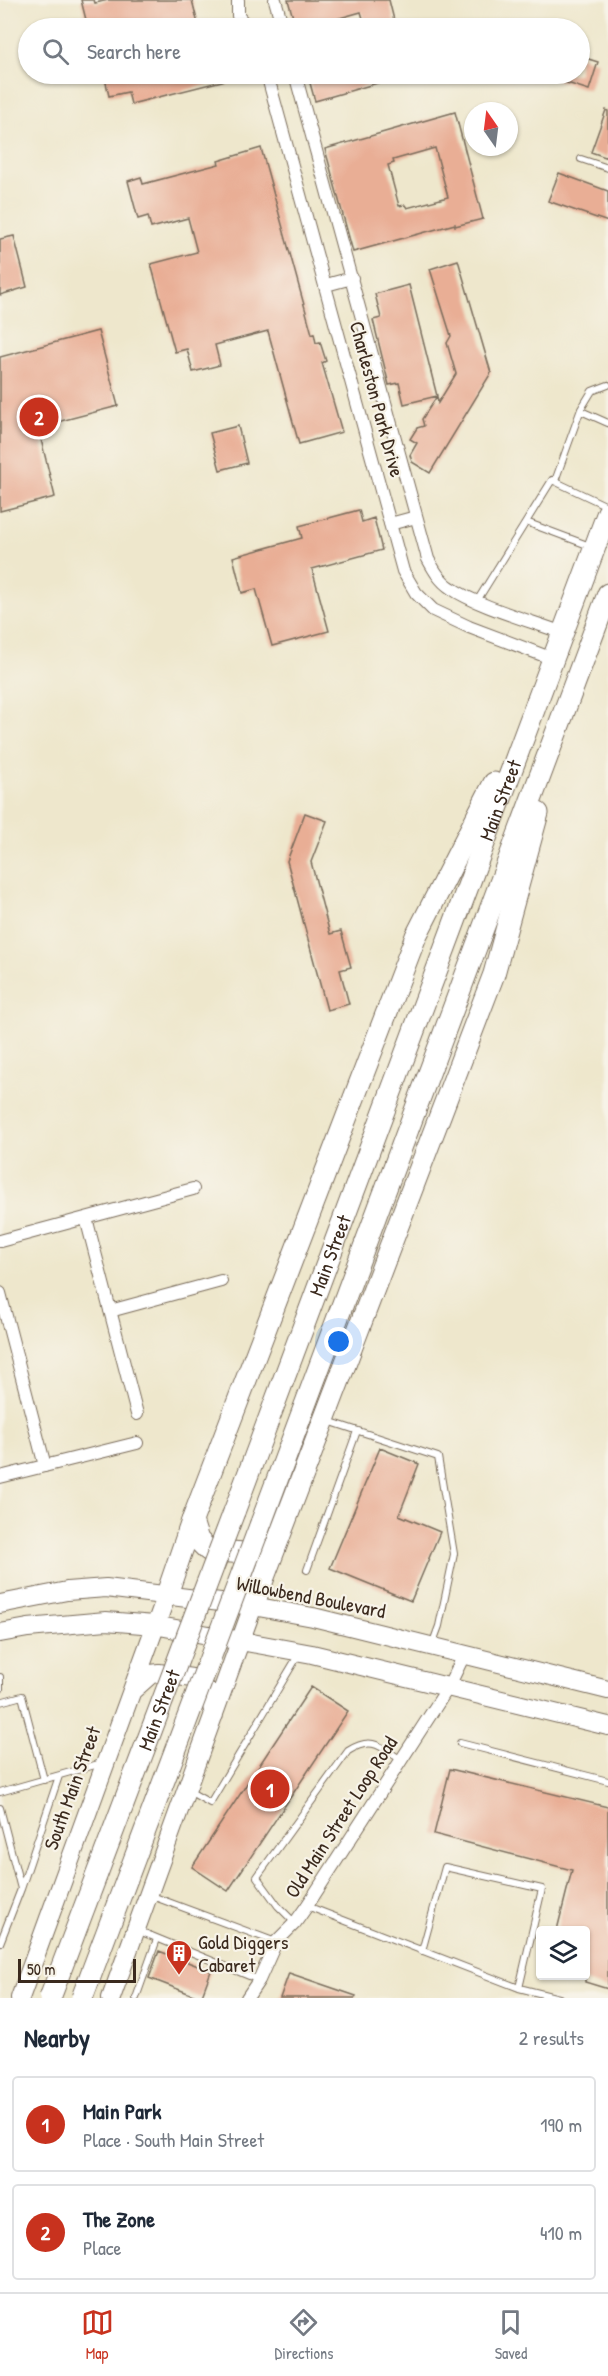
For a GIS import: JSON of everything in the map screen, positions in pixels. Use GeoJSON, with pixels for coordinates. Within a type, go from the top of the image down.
{"type":"FeatureCollection","features":[{"type":"Feature","properties":{"kind":"highway","name":"Main Street"},"geometry":{"type":"LineString","coordinates":[[51,1998],[608,512]]}},
{"type":"Feature","properties":{"kind":"highway","name":"Main Street"},"geometry":{"type":"LineString","coordinates":[[82,1998],[608,594]]}},
{"type":"Feature","properties":{"kind":"highway"},"geometry":{"type":"LineString","coordinates":[[253,1606],[494,974],[576,676]]}},
{"type":"Feature","properties":{"kind":"highway"},"geometry":{"type":"LineString","coordinates":[[167,1594],[192,1521],[416,936],[540,695]]}},
{"type":"Feature","properties":{"kind":"highway"},"geometry":{"type":"LineString","coordinates":[[192,1521],[198,1540],[208,1550],[255,1554],[276,1545]]}},
{"type":"Feature","properties":{"kind":"main road","name":"Willowbend Boulevard"},"geometry":{"type":"LineString","coordinates":[[0,1604],[67,1591],[106,1588],[253,1606],[313,1617],[608,1690]]}},
{"type":"Feature","properties":{"kind":"main road","name":"South Main Street"},"geometry":{"type":"LineString","coordinates":[[20,1998],[167,1594]]}},
{"type":"Feature","properties":{"kind":"main road"},"geometry":{"type":"LineString","coordinates":[[112,1997],[253,1606]]}},
{"type":"Feature","properties":{"kind":"main road"},"geometry":{"type":"LineString","coordinates":[[0,1633],[28,1628],[106,1621],[154,1625],[301,1652],[608,1726]]}},
{"type":"Feature","properties":{"kind":"main road"},"geometry":{"type":"LineString","coordinates":[[130,1693],[151,1674],[159,1672],[198,1679],[209,1693],[214,1715]]}},
{"type":"Feature","properties":{"kind":"street"},"geometry":{"type":"LineString","coordinates":[[238,0],[240,18]]}},
{"type":"Feature","properties":{"kind":"street"},"geometry":{"type":"LineString","coordinates":[[275,0],[280,18]]}},
{"type":"Feature","properties":{"kind":"street","name":"Charleston Park Drive"},"geometry":{"type":"LineString","coordinates":[[270,84],[403,571],[416,593],[433,610],[469,627],[553,660]]}},
{"type":"Feature","properties":{"kind":"street","name":"Charleston Park Drive"},"geometry":{"type":"LineString","coordinates":[[299,84],[428,559],[438,576],[451,588],[477,601],[563,633]]}},
{"type":"Feature","properties":{"kind":"street"},"geometry":{"type":"LineString","coordinates":[[326,285],[352,278]]}},
{"type":"Feature","properties":{"kind":"street"},"geometry":{"type":"LineString","coordinates":[[390,524],[416,517]]}},
{"type":"Feature","properties":{"kind":"street"},"geometry":{"type":"LineString","coordinates":[[0,1241],[193,1189]]}},
{"type":"Feature","properties":{"kind":"street"},"geometry":{"type":"LineString","coordinates":[[86,1218],[137,1414]]}},
{"type":"Feature","properties":{"kind":"street"},"geometry":{"type":"LineString","coordinates":[[110,1311],[221,1281]]}},
{"type":"Feature","properties":{"kind":"street"},"geometry":{"type":"LineString","coordinates":[[0,1293],[45,1466]]}},
{"type":"Feature","properties":{"kind":"street"},"geometry":{"type":"LineString","coordinates":[[0,1477],[137,1443]]}},
{"type":"Feature","properties":{"kind":"street","name":"Old Main Street Loop Road"},"geometry":{"type":"LineString","coordinates":[[247,1998],[259,1980],[276,1942],[296,1923],[449,1686],[465,1653]]}},
{"type":"Feature","properties":{"kind":"lane"},"geometry":{"type":"LineString","coordinates":[[581,159],[608,168]]}},
{"type":"Feature","properties":{"kind":"lane"},"geometry":{"type":"LineString","coordinates":[[555,482],[581,411],[592,391],[608,385]]}},
{"type":"Feature","properties":{"kind":"lane"},"geometry":{"type":"LineString","coordinates":[[581,411],[608,423]]}},
{"type":"Feature","properties":{"kind":"lane"},"geometry":{"type":"LineString","coordinates":[[477,601],[552,480],[608,506]]}},
{"type":"Feature","properties":{"kind":"lane"},"geometry":{"type":"LineString","coordinates":[[526,522],[595,548]]}},
{"type":"Feature","properties":{"kind":"lane"},"geometry":{"type":"LineString","coordinates":[[324,1420],[438,1457],[454,1554],[439,1626],[432,1646]]}},
{"type":"Feature","properties":{"kind":"lane"},"geometry":{"type":"LineString","coordinates":[[308,1569],[357,1431]]}},
{"type":"Feature","properties":{"kind":"lane"},"geometry":{"type":"LineString","coordinates":[[187,1790],[210,1803],[301,1652]]}},
{"type":"Feature","properties":{"kind":"lane"},"geometry":{"type":"LineString","coordinates":[[0,1677],[0,1689]]}},
{"type":"Feature","properties":{"kind":"lane"},"geometry":{"type":"LineString","coordinates":[[0,1702],[22,1696],[44,1780]]}},
{"type":"Feature","properties":{"kind":"lane"},"geometry":{"type":"LineString","coordinates":[[296,1923],[278,1906],[257,1877],[348,1751],[361,1743],[374,1744],[401,1760]]}},
{"type":"Feature","properties":{"kind":"lane"},"geometry":{"type":"LineString","coordinates":[[460,1743],[608,1781]]}},
{"type":"Feature","properties":{"kind":"lane"},"geometry":{"type":"LineString","coordinates":[[0,1792],[105,1762]]}},
{"type":"Feature","properties":{"kind":"lane"},"geometry":{"type":"LineString","coordinates":[[0,1943],[21,1889],[59,1776]]}},
{"type":"Feature","properties":{"kind":"lane"},"geometry":{"type":"LineString","coordinates":[[0,1808],[21,1889]]}},
{"type":"Feature","properties":{"kind":"lane"},"geometry":{"type":"LineString","coordinates":[[422,1951],[445,1867],[542,1889],[519,1988]]}},
{"type":"Feature","properties":{"kind":"lane"},"geometry":{"type":"LineString","coordinates":[[148,1894],[276,1942]]}},
{"type":"Feature","properties":{"kind":"lane"},"geometry":{"type":"LineString","coordinates":[[307,1906],[519,1988],[559,1998]]}},
{"type":"Feature","properties":{"kind":"lane"},"geometry":{"type":"LineString","coordinates":[[136,1929],[259,1980]]}},
{"type":"Feature","properties":{"kind":"lane"},"geometry":{"type":"LineString","coordinates":[[136,1998],[157,1939]]}},
{"type":"Feature","properties":{"kind":"building"},"geometry":{"type":"Polygon","coordinates":[[[81,0],[94,0],[95,3],[108,0],[192,0],[196,18],[86,18],[81,0]]]}},
{"type":"Feature","properties":{"kind":"building"},"geometry":{"type":"Polygon","coordinates":[[[288,0],[389,0],[394,18],[363,18],[361,12],[340,18],[293,18],[288,0]]]}},
{"type":"Feature","properties":{"kind":"building"},"geometry":{"type":"Polygon","coordinates":[[[590,59],[598,62],[589,90],[570,84],[590,84],[590,59]]]}},
{"type":"Feature","properties":{"kind":"building"},"geometry":{"type":"Polygon","coordinates":[[[106,84],[210,84],[131,104],[128,92],[109,96],[106,84]]]}},
{"type":"Feature","properties":{"kind":"building"},"geometry":{"type":"Polygon","coordinates":[[[310,84],[374,84],[315,101],[310,84]]]}},
{"type":"Feature","properties":{"kind":"building"},"geometry":{"type":"Polygon","coordinates":[[[606,110],[608,111],[608,158],[591,152],[606,110]]]}},
{"type":"Feature","properties":{"kind":"building"},"geometry":{"type":"Polygon","coordinates":[[[455,112],[464,146],[464,156],[467,156],[483,219],[455,226],[455,224],[353,252],[325,149],[455,112]],[[435,148],[393,160],[394,163],[388,165],[399,206],[405,205],[407,208],[448,197],[435,148]]]}},
{"type":"Feature","properties":{"kind":"building"},"geometry":{"type":"Polygon","coordinates":[[[261,148],[312,334],[314,333],[316,343],[320,342],[326,361],[322,363],[342,432],[299,444],[268,331],[215,345],[220,365],[193,372],[187,349],[175,352],[151,264],[197,252],[188,218],[151,228],[148,216],[138,219],[128,181],[141,177],[143,184],[219,164],[218,161],[261,148]]]}},
{"type":"Feature","properties":{"kind":"building"},"geometry":{"type":"Polygon","coordinates":[[[559,173],[608,191],[608,222],[548,201],[559,173]]]}},
{"type":"Feature","properties":{"kind":"building"},"geometry":{"type":"Polygon","coordinates":[[[14,236],[27,287],[0,295],[0,239],[14,236]]]}},
{"type":"Feature","properties":{"kind":"building"},"geometry":{"type":"Polygon","coordinates":[[[458,260],[491,373],[430,473],[412,462],[410,455],[417,443],[410,439],[417,428],[424,426],[422,419],[437,396],[438,403],[456,374],[447,343],[451,336],[430,269],[458,260]]]}},
{"type":"Feature","properties":{"kind":"building"},"geometry":{"type":"Polygon","coordinates":[[[409,285],[437,396],[404,404],[399,383],[389,385],[373,320],[381,318],[375,294],[409,285]]]}},
{"type":"Feature","properties":{"kind":"building"},"geometry":{"type":"Polygon","coordinates":[[[98,331],[118,406],[38,427],[55,497],[0,511],[0,357],[98,331]]]}},
{"type":"Feature","properties":{"kind":"building"},"geometry":{"type":"Polygon","coordinates":[[[238,426],[247,463],[220,470],[210,433],[238,426]]]}},
{"type":"Feature","properties":{"kind":"building"},"geometry":{"type":"Polygon","coordinates":[[[359,510],[362,522],[374,518],[382,550],[312,569],[329,631],[272,646],[256,589],[242,593],[233,557],[302,538],[299,526],[359,510]]]}},
{"type":"Feature","properties":{"kind":"building"},"geometry":{"type":"Polygon","coordinates":[[[305,813],[327,821],[311,862],[330,934],[341,931],[351,967],[340,970],[349,1004],[327,1010],[287,861],[305,813]]]}},
{"type":"Feature","properties":{"kind":"building"},"geometry":{"type":"Polygon","coordinates":[[[380,1448],[419,1464],[399,1515],[440,1532],[411,1601],[330,1568],[380,1448]]]}},
{"type":"Feature","properties":{"kind":"building"},"geometry":{"type":"Polygon","coordinates":[[[311,1687],[348,1711],[228,1891],[192,1867],[311,1687]]]}},
{"type":"Feature","properties":{"kind":"building"},"geometry":{"type":"Polygon","coordinates":[[[450,1769],[608,1807],[608,1989],[585,1982],[585,1980],[590,1980],[590,1926],[558,1926],[572,1870],[434,1834],[450,1769]]]}},
{"type":"Feature","properties":{"kind":"building","name":"Gold Diggers Cabaret"},"geometry":{"type":"Polygon","coordinates":[[[159,1951],[211,1971],[201,1998],[149,1978],[159,1951]]]}},
{"type":"Feature","properties":{"kind":"building"},"geometry":{"type":"Polygon","coordinates":[[[289,1973],[356,1996],[355,1998],[280,1998],[289,1973]]]}},
{"type":"Feature","properties":{"kind":"place","name":"The Zone"},"geometry":{"type":"Point","coordinates":[39,417]}},
{"type":"Feature","properties":{"kind":"place","name":"Main Park"},"geometry":{"type":"Point","coordinates":[270,1789]}},
{"type":"Feature","properties":{"kind":"place","name":"Gold Diggers Cabaret"},"geometry":{"type":"Point","coordinates":[179,1976]}}]}
